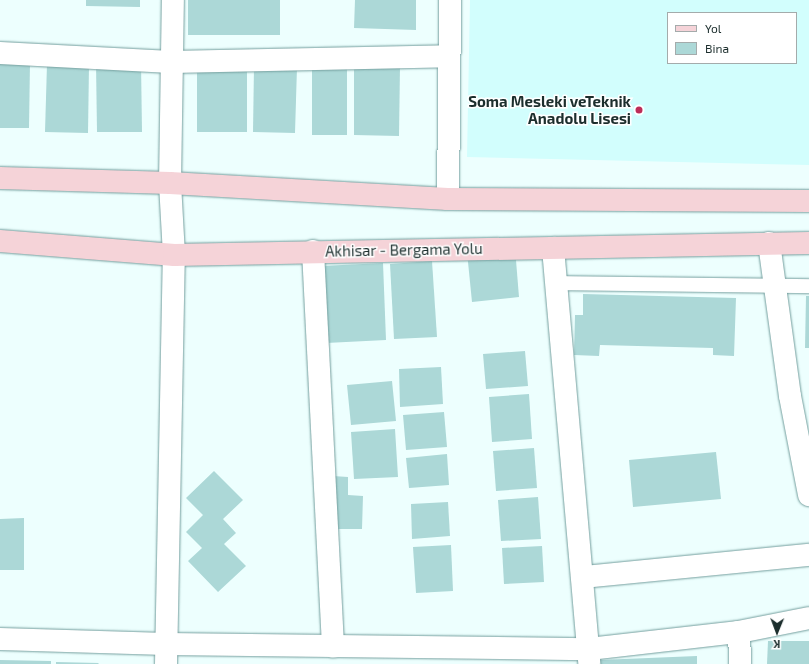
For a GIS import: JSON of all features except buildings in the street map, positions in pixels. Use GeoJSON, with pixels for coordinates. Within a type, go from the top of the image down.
{"type":"FeatureCollection","features":[{"type":"Feature","properties":{"kind":"main road"},"geometry":{"type":"LineString","coordinates":[[0,178],[170,184],[448,199],[809,201]]}},
{"type":"Feature","properties":{"kind":"main road","name":"Akhisar - Bergama Yolu"},"geometry":{"type":"LineString","coordinates":[[0,241],[174,255],[313,251],[809,243]]}},
{"type":"Feature","properties":{"kind":"street"},"geometry":{"type":"LineString","coordinates":[[166,654],[174,255],[170,184],[173,0]]}},
{"type":"Feature","properties":{"kind":"street"},"geometry":{"type":"LineString","coordinates":[[448,199],[450,0]]}},
{"type":"Feature","properties":{"kind":"street"},"geometry":{"type":"LineString","coordinates":[[0,53],[171,62],[449,56]]}},
{"type":"Feature","properties":{"kind":"street"},"geometry":{"type":"LineString","coordinates":[[769,243],[775,285],[800,396],[809,495]]}},
{"type":"Feature","properties":{"kind":"street"},"geometry":{"type":"LineString","coordinates":[[553,248],[589,656]]}},
{"type":"Feature","properties":{"kind":"street"},"geometry":{"type":"LineString","coordinates":[[313,251],[334,646]]}},
{"type":"Feature","properties":{"kind":"street"},"geometry":{"type":"LineString","coordinates":[[583,577],[809,555]]}},
{"type":"Feature","properties":{"kind":"street"},"geometry":{"type":"LineString","coordinates":[[0,639],[166,654],[334,646],[589,656],[739,632],[809,618]]}},
{"type":"Feature","properties":{"kind":"street"},"geometry":{"type":"LineString","coordinates":[[739,632],[740,664]]}},
{"type":"Feature","properties":{"kind":"lane"},"geometry":{"type":"LineString","coordinates":[[556,283],[809,286]]}},
{"type":"Feature","properties":{"kind":"shaded area","name":"Soma Mesleki veTeknik Anadolu Lisesi"},"geometry":{"type":"Polygon","coordinates":[[[470,0],[809,0],[809,165],[467,157],[470,0]]]}},
{"type":"Feature","properties":{"kind":"place","name":"Soma Mesleki veTeknik Anadolu Lisesi"},"geometry":{"type":"Point","coordinates":[639,110]}}]}
